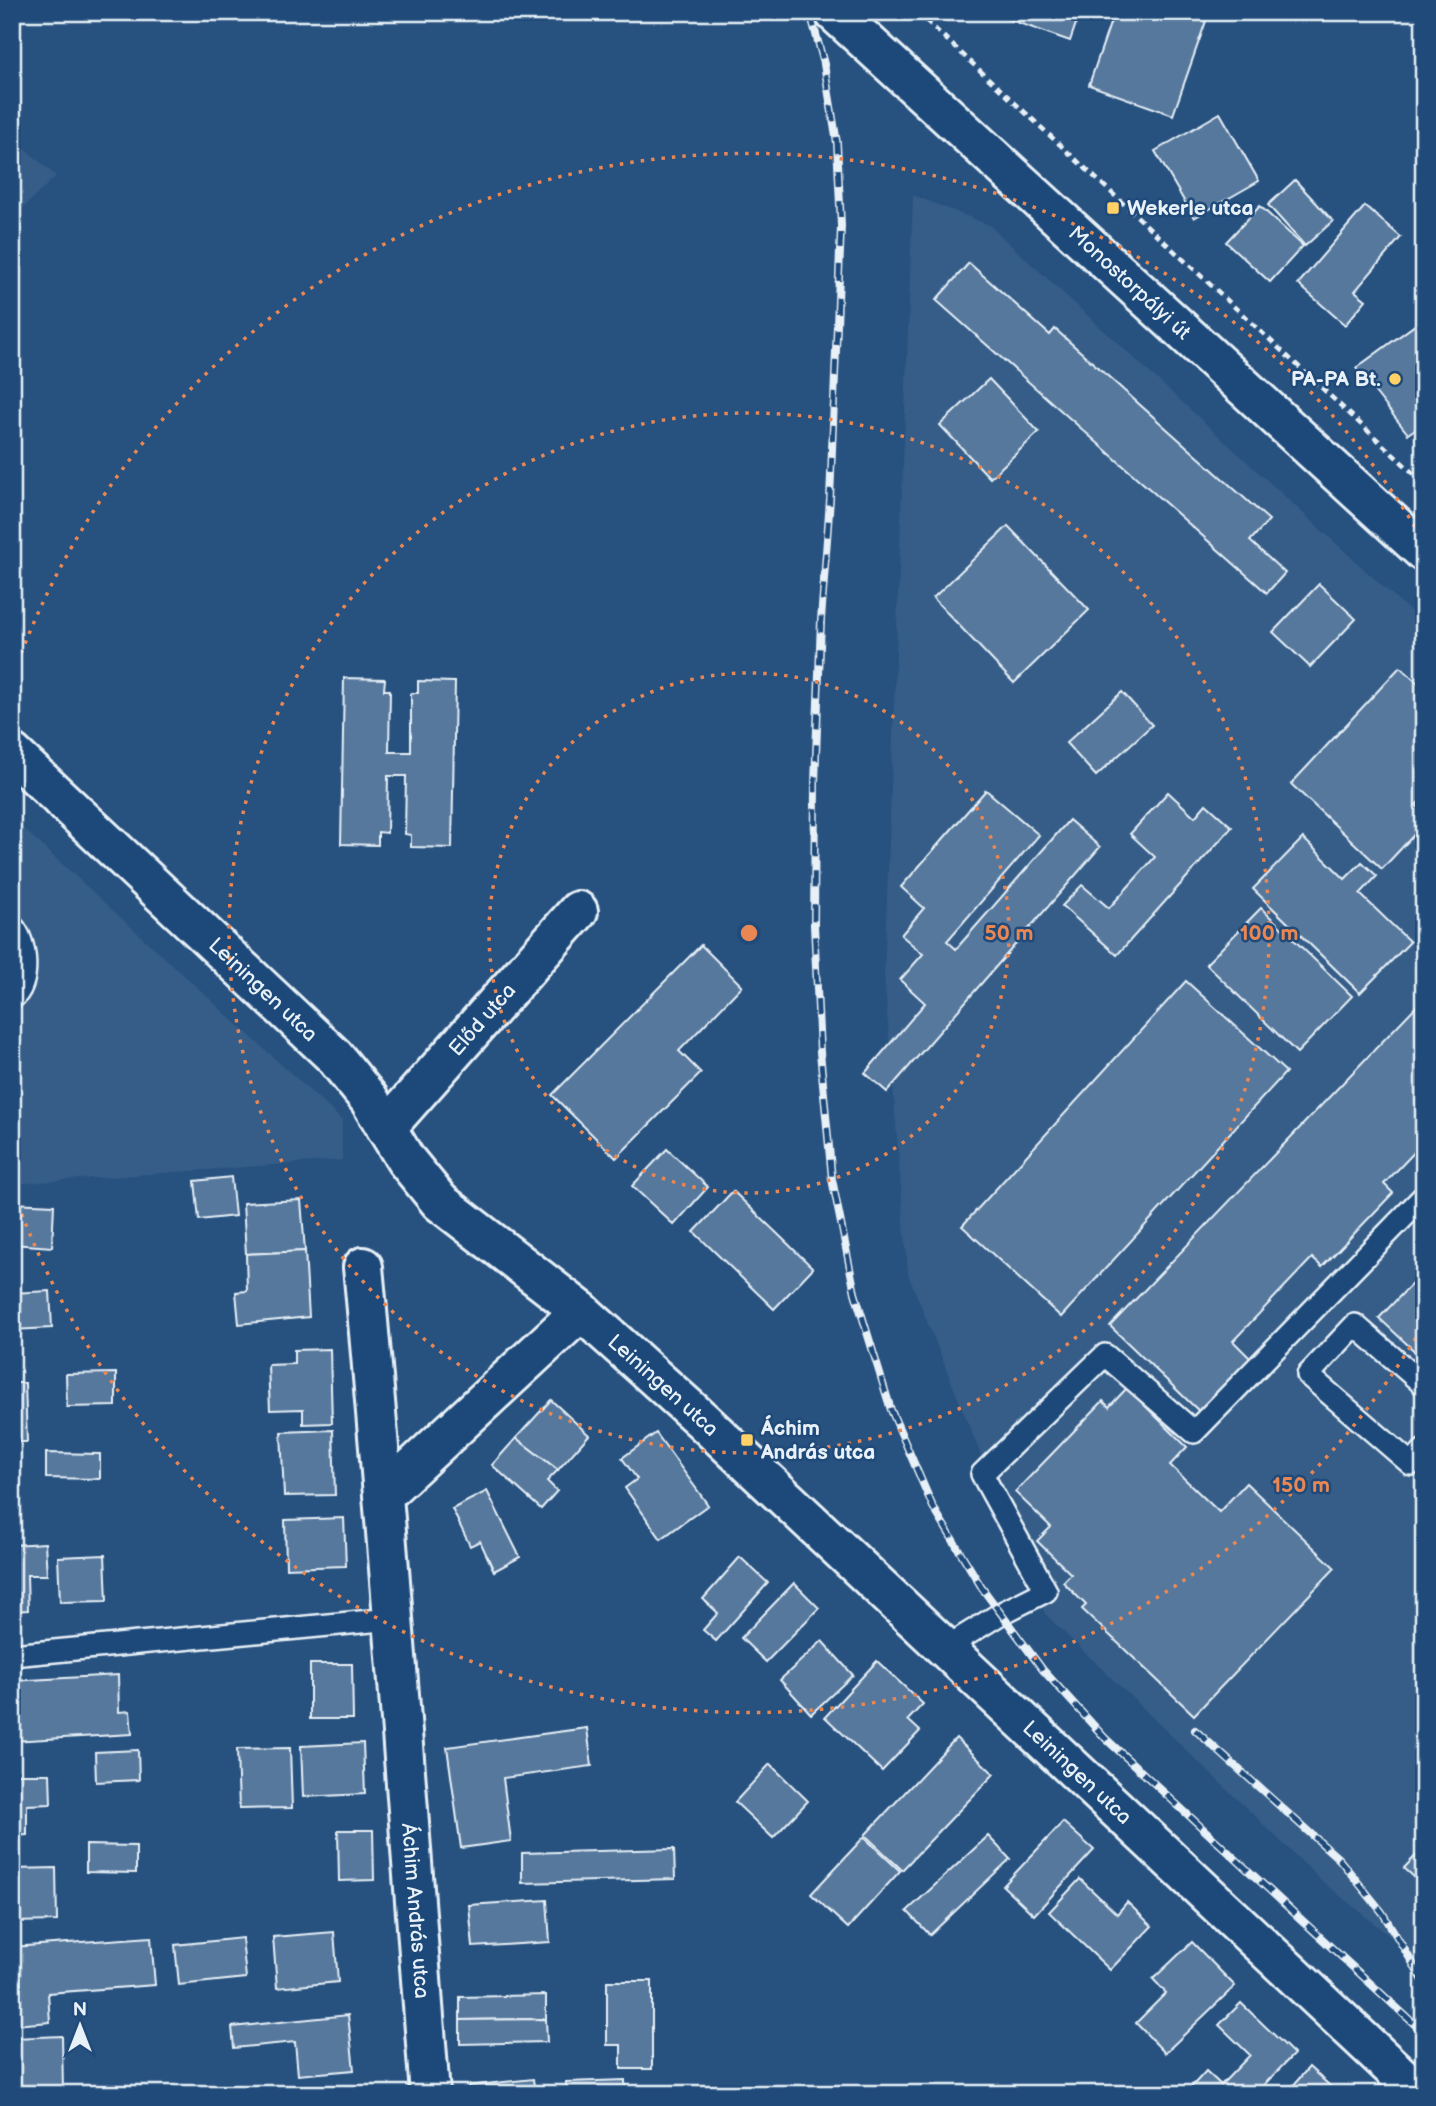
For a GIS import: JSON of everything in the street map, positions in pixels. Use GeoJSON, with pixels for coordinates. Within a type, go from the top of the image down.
{"type":"FeatureCollection","features":[{"type":"Feature","properties":{"kind":"street","name":"Monostorpályi út"},"geometry":{"type":"LineString","coordinates":[[835,12],[1424,552]]}},
{"type":"Feature","properties":{"kind":"street","name":"Leiningen utca"},"geometry":{"type":"LineString","coordinates":[[12,753],[334,1056],[369,1099],[405,1159],[440,1202],[582,1311],[702,1420],[1420,2094]]}},
{"type":"Feature","properties":{"kind":"street","name":"Előd utca"},"geometry":{"type":"LineString","coordinates":[[386,1128],[578,911]]}},
{"type":"Feature","properties":{"kind":"street","name":"Áchim András utca"},"geometry":{"type":"LineString","coordinates":[[363,1267],[384,1494],[430,2094]]}},
{"type":"Feature","properties":{"kind":"street"},"geometry":{"type":"LineString","coordinates":[[384,1494],[582,1311]]}},
{"type":"Feature","properties":{"kind":"lane"},"geometry":{"type":"LineString","coordinates":[[12,926],[19,933],[26,970],[17,995],[12,998]]}},
{"type":"Feature","properties":{"kind":"lane"},"geometry":{"type":"LineString","coordinates":[[945,1648],[1000,1614],[1046,1591],[982,1474],[1105,1355],[1194,1432],[1424,1196]]}},
{"type":"Feature","properties":{"kind":"lane"},"geometry":{"type":"LineString","coordinates":[[1424,1385],[1355,1325],[1308,1375],[1411,1464],[1424,1450]]}},
{"type":"Feature","properties":{"kind":"lane"},"geometry":{"type":"LineString","coordinates":[[12,1656],[392,1619]]}},
{"type":"Feature","properties":{"kind":"path"},"geometry":{"type":"LineString","coordinates":[[917,12],[1424,483]]}},
{"type":"Feature","properties":{"kind":"shaded area"},"geometry":{"type":"Polygon","coordinates":[[[12,137],[56,176],[12,219],[12,137]]]}},
{"type":"Feature","properties":{"kind":"shaded area"},"geometry":{"type":"Polygon","coordinates":[[[913,195],[989,225],[1424,624],[1424,1964],[1324,1883],[1045,1614],[908,1274],[884,975],[913,195]]]}},
{"type":"Feature","properties":{"kind":"shaded area"},"geometry":{"type":"Polygon","coordinates":[[[12,818],[342,1120],[342,1160],[12,1184],[12,818]]]}},
{"type":"Feature","properties":{"kind":"building"},"geometry":{"type":"Polygon","coordinates":[[[988,12],[1080,12],[1070,41],[988,12]]]}},
{"type":"Feature","properties":{"kind":"building"},"geometry":{"type":"Polygon","coordinates":[[[1114,12],[1182,12],[1206,21],[1173,115],[1089,85],[1114,12]]]}},
{"type":"Feature","properties":{"kind":"building"},"geometry":{"type":"Polygon","coordinates":[[[1220,113],[1259,181],[1194,218],[1155,151],[1220,113]]]}},
{"type":"Feature","properties":{"kind":"building"},"geometry":{"type":"Polygon","coordinates":[[[1295,180],[1333,221],[1305,246],[1268,205],[1295,180]]]}},
{"type":"Feature","properties":{"kind":"building"},"geometry":{"type":"Polygon","coordinates":[[[1260,206],[1303,246],[1270,282],[1226,242],[1260,206]]]}},
{"type":"Feature","properties":{"kind":"building"},"geometry":{"type":"Polygon","coordinates":[[[1365,206],[1401,237],[1355,291],[1366,300],[1345,325],[1298,284],[1365,206]]]}},
{"type":"Feature","properties":{"kind":"building"},"geometry":{"type":"Polygon","coordinates":[[[969,263],[1050,335],[1055,329],[1269,520],[1250,541],[1285,573],[1267,593],[936,300],[969,263]]]}},
{"type":"Feature","properties":{"kind":"building","name":"PA-PA Bt."},"geometry":{"type":"Polygon","coordinates":[[[1415,325],[1424,337],[1424,423],[1408,434],[1356,368],[1415,325]]]}},
{"type":"Feature","properties":{"kind":"building"},"geometry":{"type":"Polygon","coordinates":[[[989,379],[1039,432],[990,478],[940,425],[989,379]]]}},
{"type":"Feature","properties":{"kind":"building"},"geometry":{"type":"Polygon","coordinates":[[[1008,526],[1089,610],[1014,683],[933,598],[1008,526]]]}},
{"type":"Feature","properties":{"kind":"building"},"geometry":{"type":"Polygon","coordinates":[[[1319,584],[1356,619],[1310,667],[1273,632],[1319,584]]]}},
{"type":"Feature","properties":{"kind":"building"},"geometry":{"type":"Polygon","coordinates":[[[1400,667],[1424,689],[1424,797],[1416,805],[1424,813],[1424,824],[1382,869],[1291,784],[1400,667]]]}},
{"type":"Feature","properties":{"kind":"building"},"geometry":{"type":"Polygon","coordinates":[[[344,678],[385,679],[384,690],[390,690],[389,752],[411,752],[411,693],[418,693],[418,681],[455,682],[452,848],[411,847],[411,835],[405,834],[406,776],[388,776],[387,833],[378,832],[378,845],[341,844],[344,678]]]}},
{"type":"Feature","properties":{"kind":"building"},"geometry":{"type":"Polygon","coordinates":[[[1122,692],[1152,725],[1096,776],[1066,743],[1122,692]]]}},
{"type":"Feature","properties":{"kind":"building"},"geometry":{"type":"Polygon","coordinates":[[[986,790],[1039,835],[947,941],[956,949],[1069,820],[1100,847],[887,1092],[865,1073],[925,1003],[900,980],[923,954],[901,935],[924,908],[901,887],[986,790]]]}},
{"type":"Feature","properties":{"kind":"building"},"geometry":{"type":"Polygon","coordinates":[[[1168,792],[1195,817],[1206,804],[1232,827],[1117,955],[1062,906],[1082,885],[1109,908],[1155,857],[1130,834],[1168,792]]]}},
{"type":"Feature","properties":{"kind":"building"},"geometry":{"type":"Polygon","coordinates":[[[1303,838],[1345,879],[1362,862],[1377,876],[1360,894],[1410,942],[1360,993],[1253,889],[1303,838]]]}},
{"type":"Feature","properties":{"kind":"building"},"geometry":{"type":"Polygon","coordinates":[[[1261,908],[1352,996],[1297,1053],[1206,964],[1261,908]]]}},
{"type":"Feature","properties":{"kind":"building"},"geometry":{"type":"Polygon","coordinates":[[[701,945],[742,986],[679,1051],[701,1073],[616,1158],[552,1095],[701,945]]]}},
{"type":"Feature","properties":{"kind":"building"},"geometry":{"type":"Polygon","coordinates":[[[1186,981],[1286,1072],[1061,1317],[962,1226],[1186,981]]]}},
{"type":"Feature","properties":{"kind":"building"},"geometry":{"type":"Polygon","coordinates":[[[1424,998],[1424,1142],[1384,1184],[1393,1193],[1322,1267],[1312,1258],[1233,1341],[1253,1361],[1202,1414],[1110,1326],[1424,998]]]}},
{"type":"Feature","properties":{"kind":"building"},"geometry":{"type":"Polygon","coordinates":[[[667,1149],[708,1187],[674,1225],[632,1186],[667,1149]]]}},
{"type":"Feature","properties":{"kind":"building"},"geometry":{"type":"Polygon","coordinates":[[[231,1177],[235,1216],[199,1220],[195,1181],[231,1177]]]}},
{"type":"Feature","properties":{"kind":"building"},"geometry":{"type":"Polygon","coordinates":[[[733,1191],[813,1268],[774,1309],[694,1232],[733,1191]]]}},
{"type":"Feature","properties":{"kind":"building"},"geometry":{"type":"Polygon","coordinates":[[[301,1200],[305,1251],[246,1254],[243,1203],[301,1200]]]}},
{"type":"Feature","properties":{"kind":"building"},"geometry":{"type":"Polygon","coordinates":[[[12,1203],[54,1205],[52,1247],[12,1244],[12,1203]]]}},
{"type":"Feature","properties":{"kind":"building"},"geometry":{"type":"Polygon","coordinates":[[[305,1251],[309,1317],[239,1324],[236,1292],[247,1291],[246,1254],[305,1251]]]}},
{"type":"Feature","properties":{"kind":"building"},"geometry":{"type":"Polygon","coordinates":[[[1424,1271],[1424,1360],[1379,1318],[1424,1271]]]}},
{"type":"Feature","properties":{"kind":"building"},"geometry":{"type":"Polygon","coordinates":[[[50,1291],[52,1328],[12,1330],[12,1293],[50,1291]]]}},
{"type":"Feature","properties":{"kind":"building"},"geometry":{"type":"Polygon","coordinates":[[[330,1349],[332,1423],[303,1424],[303,1409],[270,1410],[268,1365],[294,1364],[294,1350],[330,1349]]]}},
{"type":"Feature","properties":{"kind":"building"},"geometry":{"type":"Polygon","coordinates":[[[116,1373],[116,1406],[67,1407],[66,1374],[116,1373]]]}},
{"type":"Feature","properties":{"kind":"building"},"geometry":{"type":"Polygon","coordinates":[[[12,1383],[25,1383],[27,1442],[12,1442],[12,1383]]]}},
{"type":"Feature","properties":{"kind":"building"},"geometry":{"type":"Polygon","coordinates":[[[1127,1388],[1187,1447],[1170,1465],[1219,1512],[1246,1483],[1335,1568],[1194,1715],[1082,1609],[1086,1605],[1063,1582],[1071,1574],[1037,1541],[1051,1527],[1015,1492],[1103,1401],[1109,1407],[1127,1388]]]}},
{"type":"Feature","properties":{"kind":"building"},"geometry":{"type":"Polygon","coordinates":[[[551,1400],[589,1435],[558,1470],[516,1438],[551,1400]]]}},
{"type":"Feature","properties":{"kind":"building"},"geometry":{"type":"Polygon","coordinates":[[[333,1430],[335,1495],[284,1496],[281,1432],[333,1430]]]}},
{"type":"Feature","properties":{"kind":"building"},"geometry":{"type":"Polygon","coordinates":[[[656,1433],[708,1505],[661,1539],[625,1488],[637,1479],[622,1458],[656,1433]]]}},
{"type":"Feature","properties":{"kind":"building"},"geometry":{"type":"Polygon","coordinates":[[[516,1438],[558,1470],[547,1481],[557,1491],[541,1509],[492,1465],[516,1438]]]}},
{"type":"Feature","properties":{"kind":"building"},"geometry":{"type":"Polygon","coordinates":[[[46,1453],[100,1454],[100,1479],[46,1478],[46,1453]]]}},
{"type":"Feature","properties":{"kind":"building"},"geometry":{"type":"Polygon","coordinates":[[[487,1491],[520,1557],[494,1571],[480,1541],[470,1546],[452,1509],[487,1491]]]}},
{"type":"Feature","properties":{"kind":"building"},"geometry":{"type":"Polygon","coordinates":[[[344,1518],[346,1566],[286,1568],[285,1520],[344,1518]]]}},
{"type":"Feature","properties":{"kind":"building"},"geometry":{"type":"Polygon","coordinates":[[[45,1543],[47,1575],[27,1575],[28,1610],[12,1611],[12,1545],[45,1543]]]}},
{"type":"Feature","properties":{"kind":"building"},"geometry":{"type":"Polygon","coordinates":[[[105,1555],[107,1601],[60,1602],[58,1557],[105,1555]]]}},
{"type":"Feature","properties":{"kind":"building"},"geometry":{"type":"Polygon","coordinates":[[[740,1557],[768,1583],[716,1641],[703,1630],[718,1613],[703,1599],[740,1557]]]}},
{"type":"Feature","properties":{"kind":"building"},"geometry":{"type":"Polygon","coordinates":[[[794,1583],[819,1608],[766,1662],[741,1638],[794,1583]]]}},
{"type":"Feature","properties":{"kind":"building"},"geometry":{"type":"Polygon","coordinates":[[[822,1641],[853,1675],[811,1714],[780,1680],[822,1641]]]}},
{"type":"Feature","properties":{"kind":"building"},"geometry":{"type":"Polygon","coordinates":[[[877,1661],[923,1704],[908,1720],[920,1731],[882,1771],[825,1717],[877,1661]]]}},
{"type":"Feature","properties":{"kind":"building"},"geometry":{"type":"Polygon","coordinates":[[[310,1664],[352,1664],[353,1719],[310,1719],[310,1664]]]}},
{"type":"Feature","properties":{"kind":"building"},"geometry":{"type":"Polygon","coordinates":[[[118,1675],[119,1712],[130,1711],[132,1734],[12,1741],[12,1681],[118,1675]]]}},
{"type":"Feature","properties":{"kind":"building"},"geometry":{"type":"Polygon","coordinates":[[[587,1728],[592,1766],[503,1778],[511,1841],[461,1848],[447,1747],[587,1728]]]}},
{"type":"Feature","properties":{"kind":"building"},"geometry":{"type":"Polygon","coordinates":[[[956,1738],[994,1774],[902,1870],[865,1835],[956,1738]]]}},
{"type":"Feature","properties":{"kind":"building"},"geometry":{"type":"Polygon","coordinates":[[[363,1743],[365,1794],[303,1797],[301,1746],[363,1743]]]}},
{"type":"Feature","properties":{"kind":"building"},"geometry":{"type":"Polygon","coordinates":[[[290,1748],[292,1808],[239,1809],[237,1749],[290,1748]]]}},
{"type":"Feature","properties":{"kind":"building"},"geometry":{"type":"Polygon","coordinates":[[[138,1750],[139,1780],[96,1782],[95,1752],[138,1750]]]}},
{"type":"Feature","properties":{"kind":"building"},"geometry":{"type":"Polygon","coordinates":[[[770,1764],[808,1801],[773,1838],[735,1802],[770,1764]]]}},
{"type":"Feature","properties":{"kind":"building"},"geometry":{"type":"Polygon","coordinates":[[[12,1774],[50,1774],[51,1804],[27,1805],[27,1835],[12,1836],[12,1774]]]}},
{"type":"Feature","properties":{"kind":"building"},"geometry":{"type":"Polygon","coordinates":[[[1063,1822],[1094,1850],[1034,1915],[1003,1886],[1063,1822]]]}},
{"type":"Feature","properties":{"kind":"building"},"geometry":{"type":"Polygon","coordinates":[[[338,1830],[373,1830],[374,1880],[339,1881],[338,1830]]]}},
{"type":"Feature","properties":{"kind":"building"},"geometry":{"type":"Polygon","coordinates":[[[988,1836],[1010,1859],[930,1935],[907,1911],[988,1836]]]}},
{"type":"Feature","properties":{"kind":"building"},"geometry":{"type":"Polygon","coordinates":[[[864,1837],[900,1871],[848,1928],[811,1894],[864,1837]]]}},
{"type":"Feature","properties":{"kind":"building"},"geometry":{"type":"Polygon","coordinates":[[[86,1845],[136,1846],[136,1873],[86,1872],[86,1845]]]}},
{"type":"Feature","properties":{"kind":"building"},"geometry":{"type":"Polygon","coordinates":[[[1424,1847],[1424,1886],[1404,1868],[1424,1847]]]}},
{"type":"Feature","properties":{"kind":"building"},"geometry":{"type":"Polygon","coordinates":[[[674,1849],[675,1879],[522,1883],[522,1853],[674,1849]]]}},
{"type":"Feature","properties":{"kind":"building"},"geometry":{"type":"Polygon","coordinates":[[[56,1868],[57,1921],[12,1922],[12,1869],[56,1868]]]}},
{"type":"Feature","properties":{"kind":"building"},"geometry":{"type":"Polygon","coordinates":[[[1080,1879],[1117,1914],[1127,1902],[1152,1926],[1110,1970],[1049,1912],[1080,1879]]]}},
{"type":"Feature","properties":{"kind":"building"},"geometry":{"type":"Polygon","coordinates":[[[547,1900],[550,1942],[473,1947],[469,1905],[547,1900]]]}},
{"type":"Feature","properties":{"kind":"building"},"geometry":{"type":"Polygon","coordinates":[[[334,1932],[338,1982],[277,1988],[273,1937],[334,1932]]]}},
{"type":"Feature","properties":{"kind":"building"},"geometry":{"type":"Polygon","coordinates":[[[151,1937],[155,1985],[48,1993],[50,2022],[14,2025],[12,1947],[151,1937]]]}},
{"type":"Feature","properties":{"kind":"building"},"geometry":{"type":"Polygon","coordinates":[[[242,1938],[246,1978],[179,1985],[175,1945],[242,1938]]]}},
{"type":"Feature","properties":{"kind":"building"},"geometry":{"type":"Polygon","coordinates":[[[1192,1942],[1235,1986],[1165,2053],[1136,2023],[1166,1993],[1153,1979],[1192,1942]]]}},
{"type":"Feature","properties":{"kind":"building"},"geometry":{"type":"Polygon","coordinates":[[[607,1981],[652,1981],[652,2069],[621,2069],[621,2045],[607,2045],[607,1981]]]}},
{"type":"Feature","properties":{"kind":"building"},"geometry":{"type":"Polygon","coordinates":[[[546,1995],[546,2019],[460,2020],[460,1997],[546,1995]]]}},
{"type":"Feature","properties":{"kind":"building"},"geometry":{"type":"Polygon","coordinates":[[[1241,2003],[1294,2054],[1255,2094],[1185,2094],[1206,2071],[1221,2085],[1250,2055],[1219,2025],[1241,2003]]]}},
{"type":"Feature","properties":{"kind":"building"},"geometry":{"type":"Polygon","coordinates":[[[348,2015],[354,2070],[298,2075],[295,2042],[234,2048],[232,2027],[348,2015]]]}},
{"type":"Feature","properties":{"kind":"building"},"geometry":{"type":"Polygon","coordinates":[[[546,2019],[547,2042],[460,2044],[460,2020],[546,2019]]]}},
{"type":"Feature","properties":{"kind":"building"},"geometry":{"type":"Polygon","coordinates":[[[62,2036],[63,2090],[15,2091],[14,2038],[62,2036]]]}},
{"type":"Feature","properties":{"kind":"building"},"geometry":{"type":"Polygon","coordinates":[[[1309,2067],[1339,2094],[1286,2094],[1309,2067]]]}},
{"type":"Feature","properties":{"kind":"building"},"geometry":{"type":"Polygon","coordinates":[[[533,2079],[535,2094],[469,2094],[468,2086],[533,2079]]]}},
{"type":"Feature","properties":{"kind":"building"},"geometry":{"type":"Polygon","coordinates":[[[625,2080],[625,2094],[566,2094],[566,2082],[625,2080]]]}},
{"type":"Feature","properties":{"kind":"railway"},"geometry":{"type":"LineString","coordinates":[[810,12],[824,64],[837,143],[841,226],[830,499],[821,620],[815,783],[814,925],[820,1052],[832,1179],[855,1293],[891,1410],[933,1507],[982,1588],[1043,1670],[1105,1738],[1424,2033]]}},
{"type":"Feature","properties":{"kind":"railway"},"geometry":{"type":"LineString","coordinates":[[1195,1730],[1339,1859],[1382,1912],[1424,1982]]}},
{"type":"Feature","properties":{"kind":"place","name":"Wekerle utca"},"geometry":{"type":"Point","coordinates":[1113,208]}},
{"type":"Feature","properties":{"kind":"place","name":"PA-PA Bt."},"geometry":{"type":"Point","coordinates":[1395,379]}},
{"type":"Feature","properties":{"kind":"place","name":"Áchim András utca"},"geometry":{"type":"Point","coordinates":[747,1440]}}]}
